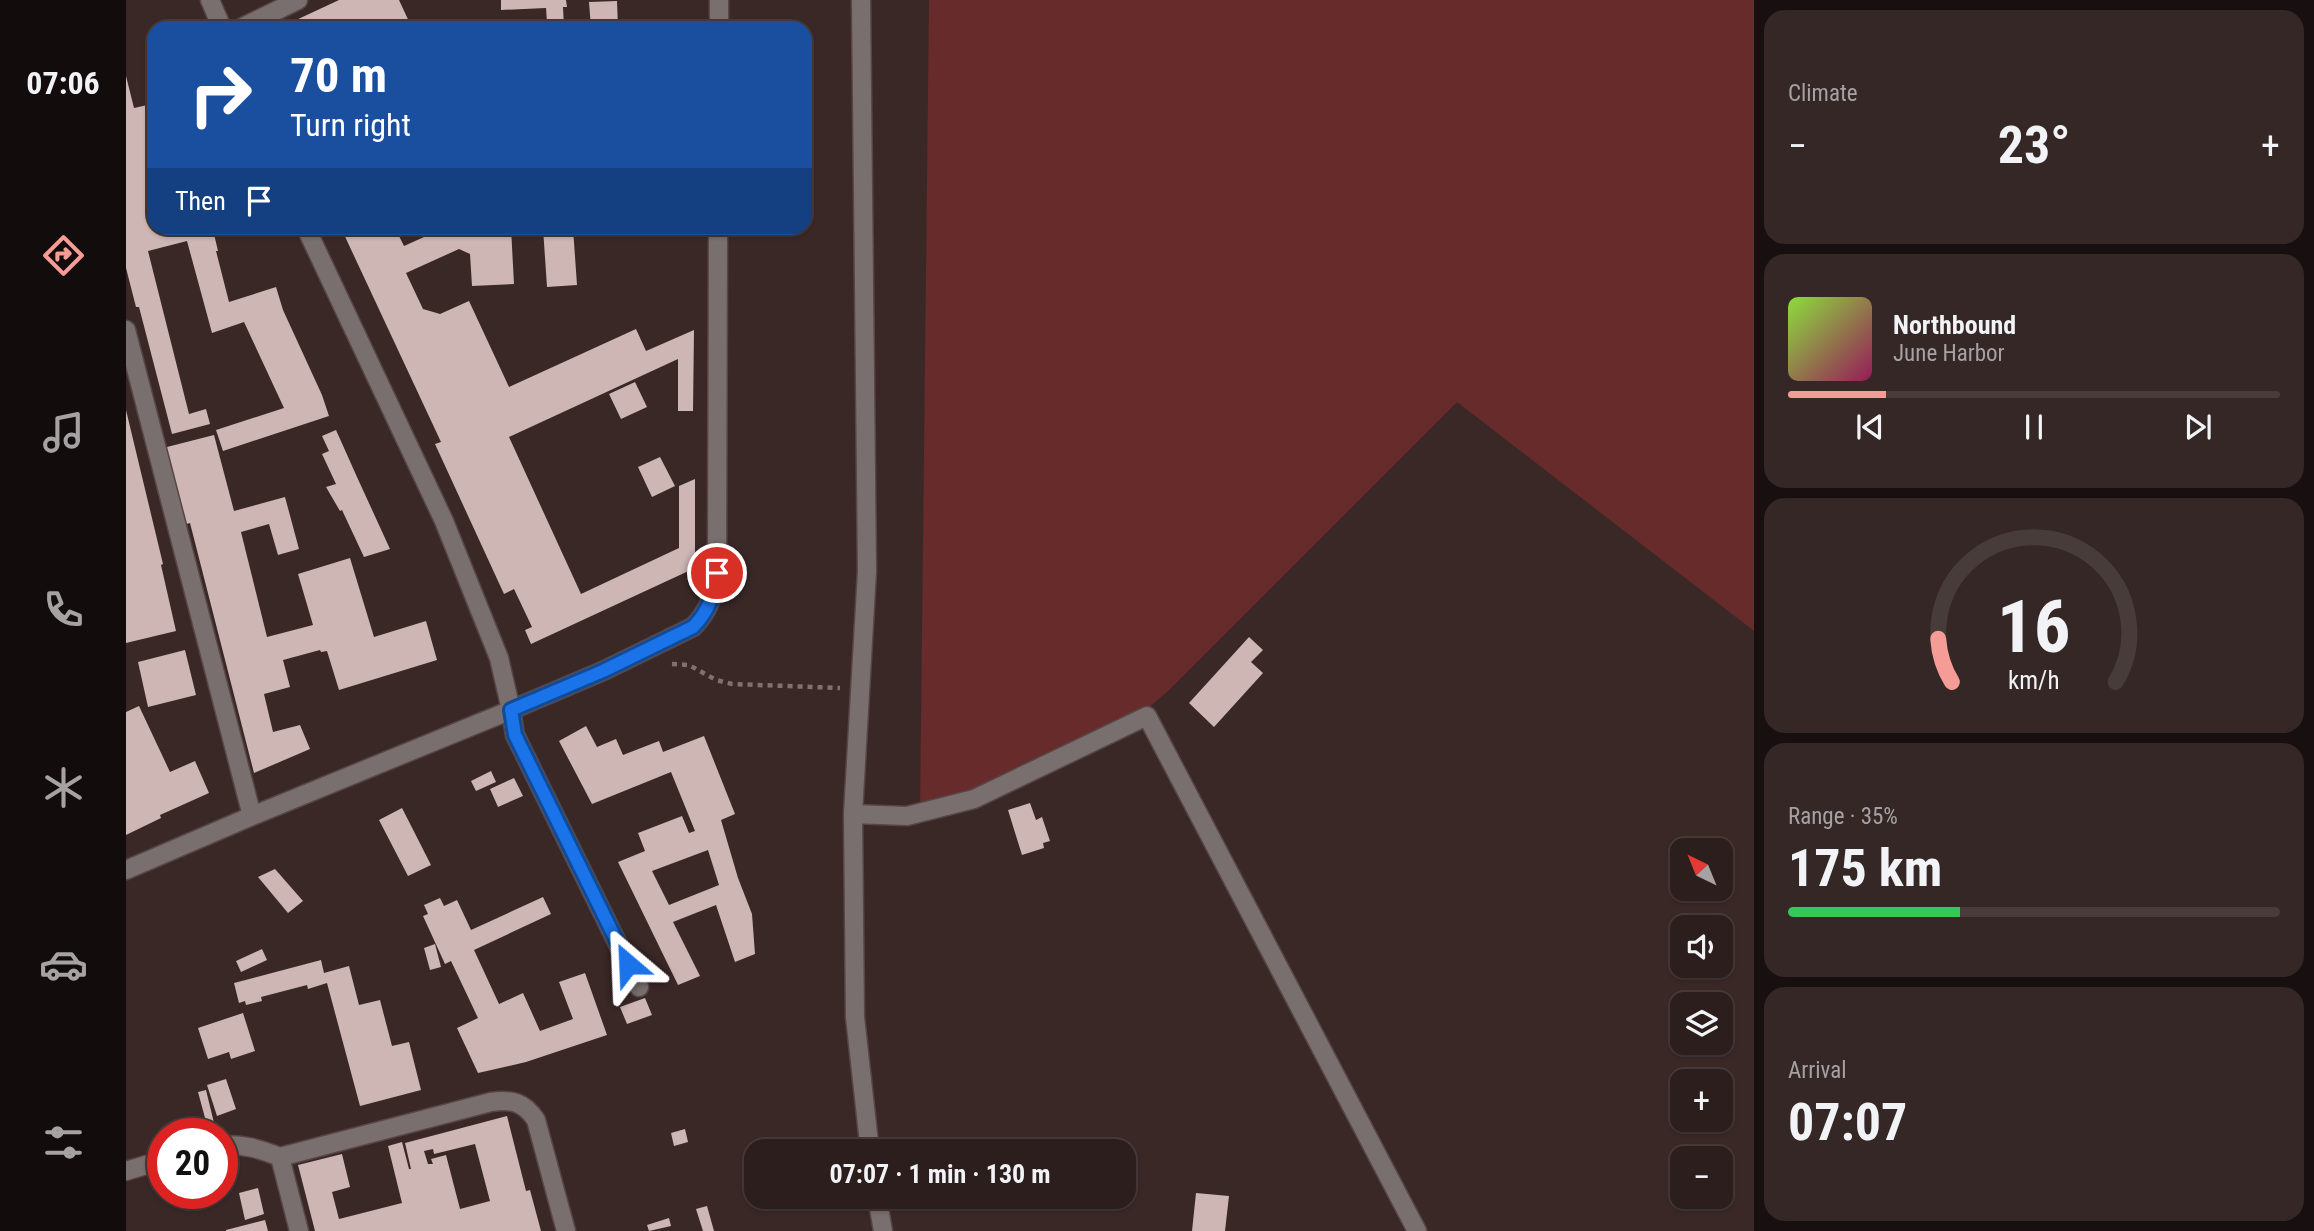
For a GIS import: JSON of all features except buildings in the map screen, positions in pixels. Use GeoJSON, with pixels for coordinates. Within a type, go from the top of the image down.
{"type":"FeatureCollection","features":[{"type":"Feature","properties":{"kind":"street"},"geometry":{"type":"LineString","coordinates":[[210,0],[219,21]]}},
{"type":"Feature","properties":{"kind":"street"},"geometry":{"type":"LineString","coordinates":[[255,21],[298,0]]}},
{"type":"Feature","properties":{"kind":"street"},"geometry":{"type":"LineString","coordinates":[[719,0],[719,21]]}},
{"type":"Feature","properties":{"kind":"street"},"geometry":{"type":"LineString","coordinates":[[861,0],[867,571],[853,814],[855,1017],[869,1139]]}},
{"type":"Feature","properties":{"kind":"street"},"geometry":{"type":"LineString","coordinates":[[309,235],[444,520],[499,658],[515,735],[639,987]]}},
{"type":"Feature","properties":{"kind":"street"},"geometry":{"type":"LineString","coordinates":[[126,870],[603,671],[666,642],[693,627],[705,615],[713,599],[717,573],[718,235]]}},
{"type":"Feature","properties":{"kind":"street"},"geometry":{"type":"LineString","coordinates":[[126,330],[251,816]]}},
{"type":"Feature","properties":{"kind":"street"},"geometry":{"type":"LineString","coordinates":[[853,814],[907,816],[974,799],[1147,716],[1417,1231]]}},
{"type":"Feature","properties":{"kind":"street"},"geometry":{"type":"LineString","coordinates":[[238,1144],[260,1148],[280,1157],[491,1102],[518,1102],[528,1108],[536,1120],[566,1231]]}},
{"type":"Feature","properties":{"kind":"street"},"geometry":{"type":"LineString","coordinates":[[280,1157],[299,1231]]}},
{"type":"Feature","properties":{"kind":"street"},"geometry":{"type":"LineString","coordinates":[[126,1171],[147,1165]]}},
{"type":"Feature","properties":{"kind":"street"},"geometry":{"type":"LineString","coordinates":[[879,1209],[883,1231]]}},
{"type":"Feature","properties":{"kind":"path"},"geometry":{"type":"LineString","coordinates":[[664,664],[689,665],[716,680],[732,684],[859,689]]}},
{"type":"Feature","properties":{"kind":"shaded area"},"geometry":{"type":"Polygon","coordinates":[[[929,0],[1754,0],[1754,631],[1457,402],[1167,692],[1115,736],[920,813],[929,0]]]}},
{"type":"Feature","properties":{"kind":"route"},"geometry":{"type":"LineString","coordinates":[[628,964],[515,735],[511,710],[603,671],[693,627],[705,615],[713,599],[717,573]]}}]}
